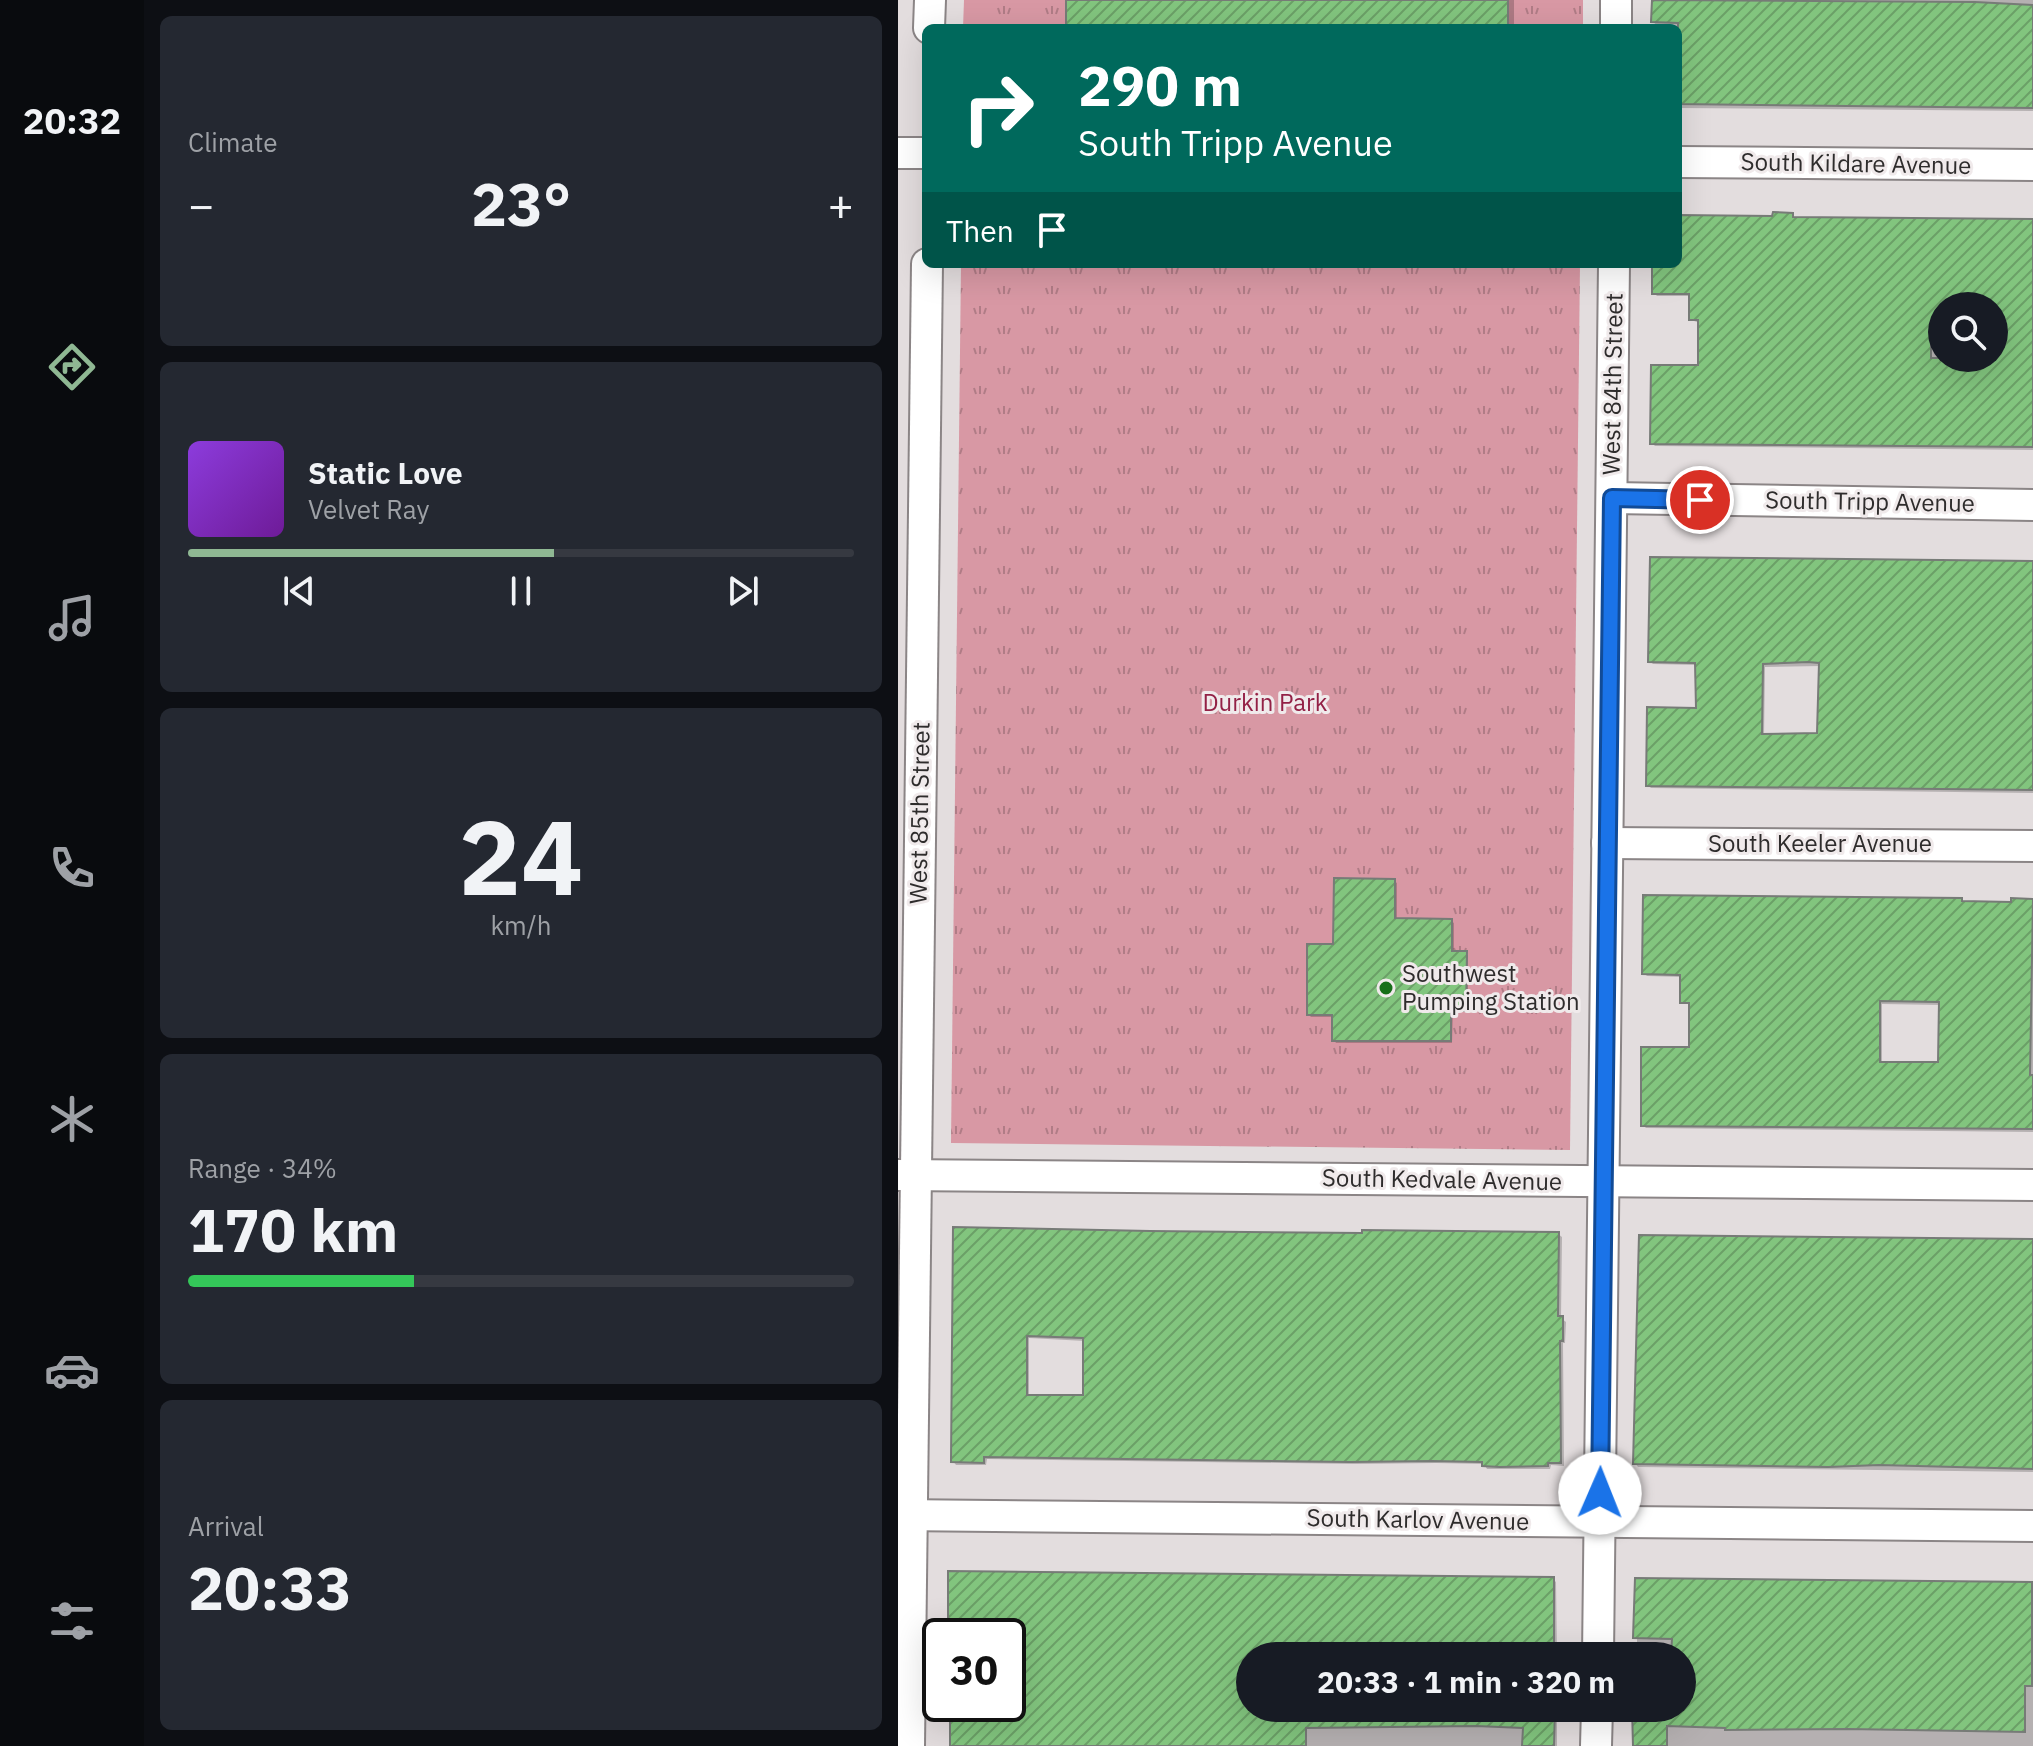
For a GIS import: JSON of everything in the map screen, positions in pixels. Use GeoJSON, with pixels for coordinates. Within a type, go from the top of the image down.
{"type":"FeatureCollection","features":[{"type":"Feature","properties":{"kind":"street"},"geometry":{"type":"LineString","coordinates":[[929,24],[930,0]]}},
{"type":"Feature","properties":{"kind":"street"},"geometry":{"type":"LineString","coordinates":[[1616,0],[1616,24]]}},
{"type":"Feature","properties":{"kind":"street"},"geometry":{"type":"LineString","coordinates":[[898,153],[922,153]]}},
{"type":"Feature","properties":{"kind":"street","name":"South Kildare Avenue"},"geometry":{"type":"LineString","coordinates":[[1682,162],[2033,165]]}},
{"type":"Feature","properties":{"kind":"street","name":"West 85th Street"},"geometry":{"type":"LineString","coordinates":[[909,1746],[905,1515],[911,494],[927,268]]}},
{"type":"Feature","properties":{"kind":"street","name":"West 84th Street"},"geometry":{"type":"LineString","coordinates":[[1598,1642],[1614,268]]}},
{"type":"Feature","properties":{"kind":"street","name":"South Tripp Avenue"},"geometry":{"type":"LineString","coordinates":[[1612,498],[2033,505]]}},
{"type":"Feature","properties":{"kind":"street","name":"South Keeler Avenue"},"geometry":{"type":"LineString","coordinates":[[1607,843],[2033,846]]}},
{"type":"Feature","properties":{"kind":"street","name":"South Kedvale Avenue"},"geometry":{"type":"LineString","coordinates":[[907,1175],[2033,1185]]}},
{"type":"Feature","properties":{"kind":"street","name":"South Karlov Avenue"},"geometry":{"type":"LineString","coordinates":[[905,1515],[2033,1526]]}},
{"type":"Feature","properties":{"kind":"street"},"geometry":{"type":"LineString","coordinates":[[1596,1746],[1597,1722]]}},
{"type":"Feature","properties":{"kind":"green space"},"geometry":{"type":"Polygon","coordinates":[[[964,0],[1583,0],[1583,24],[963,24],[964,0]]]}},
{"type":"Feature","properties":{"kind":"green space","name":"Durkin Park"},"geometry":{"type":"Polygon","coordinates":[[[961,268],[1580,268],[1570,1150],[951,1143],[961,268]]]}},
{"type":"Feature","properties":{"kind":"building"},"geometry":{"type":"Polygon","coordinates":[[[1066,0],[1508,0],[1508,24],[1066,24],[1066,0]]]}},
{"type":"Feature","properties":{"kind":"building"},"geometry":{"type":"Polygon","coordinates":[[[1652,0],[2033,5],[2033,108],[1682,104],[1682,24],[1651,22],[1652,0]]]}},
{"type":"Feature","properties":{"kind":"building"},"geometry":{"type":"Polygon","coordinates":[[[1773,212],[1793,213],[1793,217],[2033,219],[2033,447],[1650,444],[1651,365],[1698,365],[1698,320],[1689,320],[1689,294],[1652,294],[1652,268],[1682,268],[1682,215],[1772,216],[1773,212]]]}},
{"type":"Feature","properties":{"kind":"building"},"geometry":{"type":"Polygon","coordinates":[[[1650,557],[2033,561],[2033,790],[1646,786],[1647,707],[1696,708],[1695,663],[1648,662],[1650,557]],[[1819,663],[1763,664],[1762,734],[1817,733],[1819,663]]]}},
{"type":"Feature","properties":{"kind":"building","name":"Southwest Pumping Station"},"geometry":{"type":"Polygon","coordinates":[[[1334,878],[1395,879],[1395,918],[1452,919],[1452,951],[1467,951],[1466,1011],[1451,1011],[1451,1041],[1332,1041],[1332,1015],[1307,1015],[1307,944],[1333,944],[1334,878]]]}},
{"type":"Feature","properties":{"kind":"building"},"geometry":{"type":"Polygon","coordinates":[[[1643,895],[1962,898],[1962,901],[2011,902],[2011,898],[2033,899],[2030,1075],[2033,1075],[2033,1129],[1641,1126],[1641,1047],[1689,1047],[1689,1003],[1680,1003],[1680,975],[1642,974],[1643,895]],[[1880,1001],[1880,1062],[1938,1062],[1939,1002],[1880,1001]]]}},
{"type":"Feature","properties":{"kind":"building"},"geometry":{"type":"Polygon","coordinates":[[[953,1227],[1362,1233],[1362,1230],[1559,1232],[1558,1316],[1563,1316],[1563,1341],[1560,1341],[1561,1463],[1500,1467],[1482,1466],[1482,1462],[1432,1461],[984,1457],[984,1463],[951,1462],[953,1227]],[[1027,1336],[1027,1395],[1083,1395],[1083,1338],[1027,1336]]]}},
{"type":"Feature","properties":{"kind":"building"},"geometry":{"type":"Polygon","coordinates":[[[1639,1235],[2033,1239],[2033,1469],[1633,1464],[1639,1235]]]}},
{"type":"Feature","properties":{"kind":"building"},"geometry":{"type":"Polygon","coordinates":[[[948,1571],[1554,1577],[1554,1642],[1236,1642],[1236,1722],[1555,1722],[1554,1746],[1522,1746],[1523,1728],[1476,1726],[1306,1728],[1306,1746],[950,1746],[950,1722],[1026,1722],[1026,1618],[948,1618],[948,1571]]]}},
{"type":"Feature","properties":{"kind":"building"},"geometry":{"type":"Polygon","coordinates":[[[1635,1578],[2032,1582],[2032,1686],[2025,1686],[2025,1732],[1725,1730],[1667,1726],[1667,1746],[1633,1746],[1632,1722],[1696,1722],[1696,1642],[1633,1638],[1635,1578]]]}},
{"type":"Feature","properties":{"kind":"place","name":"Southwest Pumping Station"},"geometry":{"type":"Point","coordinates":[1386,988]}},
{"type":"Feature","properties":{"kind":"route"},"geometry":{"type":"LineString","coordinates":[[1600,1493],[1612,498],[1700,500]]}}]}
